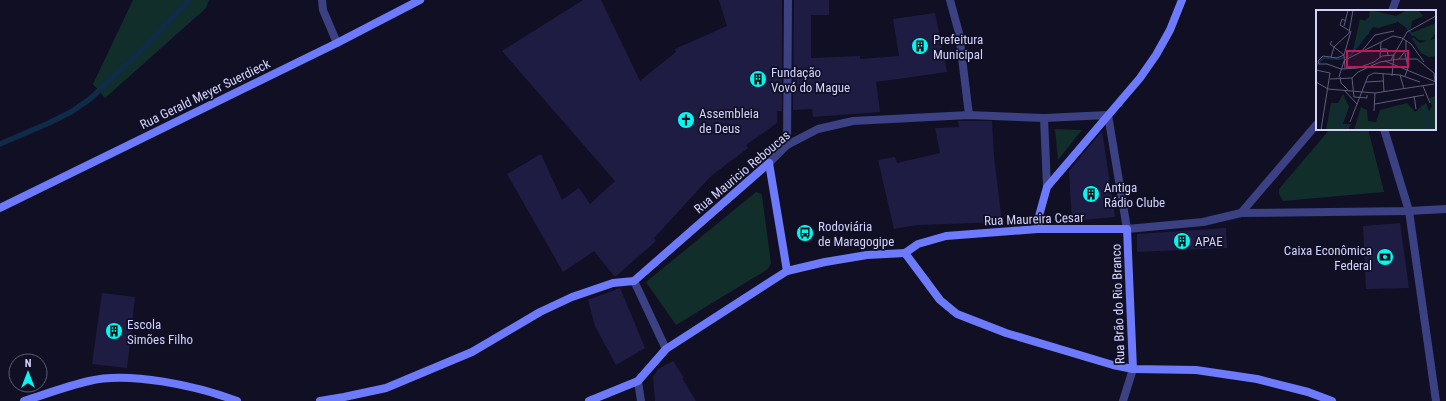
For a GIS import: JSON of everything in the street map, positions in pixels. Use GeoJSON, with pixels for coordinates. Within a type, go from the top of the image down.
{"type":"FeatureCollection","features":[{"type":"Feature","properties":{"kind":"street"},"geometry":{"type":"LineString","coordinates":[[322,0],[323,10],[338,43]]}},
{"type":"Feature","properties":{"kind":"street","name":"Rua Gerald Meyer Suerdieck"},"geometry":{"type":"LineString","coordinates":[[0,208],[338,43],[420,0]]}},
{"type":"Feature","properties":{"kind":"street"},"geometry":{"type":"LineString","coordinates":[[787,145],[788,0]]}},
{"type":"Feature","properties":{"kind":"street"},"geometry":{"type":"LineString","coordinates":[[950,0],[959,33],[969,115]]}},
{"type":"Feature","properties":{"kind":"street"},"geometry":{"type":"LineString","coordinates":[[1047,187],[1140,78],[1156,55],[1170,30],[1182,0]]}},
{"type":"Feature","properties":{"kind":"street"},"geometry":{"type":"LineString","coordinates":[[1392,10],[1396,0]]}},
{"type":"Feature","properties":{"kind":"street","name":"Rua Mauricio Reboucas"},"geometry":{"type":"LineString","coordinates":[[634,281],[769,163],[787,145],[818,129],[853,121],[969,115],[1044,118],[1108,115]]}},
{"type":"Feature","properties":{"kind":"street"},"geometry":{"type":"LineString","coordinates":[[1108,115],[1127,229]]}},
{"type":"Feature","properties":{"kind":"street"},"geometry":{"type":"LineString","coordinates":[[1038,230],[1039,216],[1047,187],[1044,118]]}},
{"type":"Feature","properties":{"kind":"street"},"geometry":{"type":"LineString","coordinates":[[1241,213],[1316,125]]}},
{"type":"Feature","properties":{"kind":"street"},"geometry":{"type":"LineString","coordinates":[[1384,130],[1409,211],[1436,401]]}},
{"type":"Feature","properties":{"kind":"street"},"geometry":{"type":"LineString","coordinates":[[769,163],[787,271]]}},
{"type":"Feature","properties":{"kind":"street","name":"Rua Maureira Cesar"},"geometry":{"type":"LineString","coordinates":[[904,253],[918,244],[946,236],[1038,230],[1127,229],[1203,222],[1241,213],[1409,211],[1446,209]]}},
{"type":"Feature","properties":{"kind":"street","name":"Rua Brão do Rio Branco"},"geometry":{"type":"LineString","coordinates":[[1123,401],[1133,369],[1127,229]]}},
{"type":"Feature","properties":{"kind":"street"},"geometry":{"type":"LineString","coordinates":[[589,401],[638,381],[666,349],[787,271],[825,262],[867,255],[904,253],[940,300],[958,314],[1006,333],[1085,358],[1133,369],[1196,370],[1257,379],[1308,392],[1332,401]]}},
{"type":"Feature","properties":{"kind":"street"},"geometry":{"type":"LineString","coordinates":[[320,401],[386,388],[472,352],[540,312],[572,297],[613,283],[634,281],[666,349]]}},
{"type":"Feature","properties":{"kind":"street"},"geometry":{"type":"LineString","coordinates":[[24,401],[90,380],[118,377],[137,378],[203,390],[236,401]]}},
{"type":"Feature","properties":{"kind":"street"},"geometry":{"type":"LineString","coordinates":[[638,381],[641,401]]}},
{"type":"Feature","properties":{"kind":"green space"},"geometry":{"type":"Polygon","coordinates":[[[133,0],[209,0],[206,8],[105,98],[93,84],[133,0]]]}},
{"type":"Feature","properties":{"kind":"green space"},"geometry":{"type":"Polygon","coordinates":[[[1055,129],[1082,130],[1058,160],[1055,129]]]}},
{"type":"Feature","properties":{"kind":"green space"},"geometry":{"type":"Polygon","coordinates":[[[1329,130],[1368,130],[1384,192],[1283,201],[1279,194],[1279,189],[1329,130]]]}},
{"type":"Feature","properties":{"kind":"green space"},"geometry":{"type":"Polygon","coordinates":[[[756,192],[762,196],[771,263],[768,269],[676,325],[646,282],[756,192]]]}},
{"type":"Feature","properties":{"kind":"building"},"geometry":{"type":"Polygon","coordinates":[[[583,0],[601,0],[640,81],[676,52],[675,49],[727,26],[719,0],[782,0],[782,111],[777,111],[777,123],[746,145],[748,148],[711,176],[654,238],[656,241],[615,277],[594,251],[563,272],[507,174],[541,154],[562,200],[579,188],[590,204],[615,181],[502,51],[583,0]]]}},
{"type":"Feature","properties":{"kind":"building"},"geometry":{"type":"Polygon","coordinates":[[[794,0],[829,0],[829,15],[811,15],[811,58],[860,56],[860,59],[899,56],[893,19],[935,13],[947,72],[876,82],[880,112],[813,117],[812,109],[793,110],[794,0]]]}},
{"type":"Feature","properties":{"kind":"building"},"geometry":{"type":"Polygon","coordinates":[[[958,121],[992,121],[994,157],[1002,222],[917,225],[894,229],[878,160],[895,157],[897,163],[940,153],[935,128],[959,127],[958,121]]]}},
{"type":"Feature","properties":{"kind":"building","name":"Antiga Rádio Clube"},"geometry":{"type":"Polygon","coordinates":[[[1102,131],[1115,217],[1072,221],[1069,171],[1102,131]]]}},
{"type":"Feature","properties":{"kind":"building","name":"Caixa Econômica Federal"},"geometry":{"type":"Polygon","coordinates":[[[1400,223],[1409,288],[1366,289],[1363,226],[1400,223]]]}},
{"type":"Feature","properties":{"kind":"building","name":"APAE"},"geometry":{"type":"Polygon","coordinates":[[[1226,228],[1227,248],[1137,252],[1137,234],[1226,228]]]}},
{"type":"Feature","properties":{"kind":"building"},"geometry":{"type":"Polygon","coordinates":[[[620,288],[645,348],[616,365],[595,326],[588,300],[620,288]]]}},
{"type":"Feature","properties":{"kind":"building","name":"Escola Simões Filho"},"geometry":{"type":"Polygon","coordinates":[[[102,293],[135,297],[127,368],[92,364],[102,293]]]}},
{"type":"Feature","properties":{"kind":"building"},"geometry":{"type":"Polygon","coordinates":[[[673,361],[696,401],[655,401],[653,377],[658,369],[673,361]]]}},
{"type":"Feature","properties":{"kind":"waterway"},"geometry":{"type":"LineString","coordinates":[[0,144],[49,123],[71,112],[90,99],[145,47],[189,0]]}},
{"type":"Feature","properties":{"kind":"place","name":"Prefeitura Municipal"},"geometry":{"type":"Point","coordinates":[920,46]}},
{"type":"Feature","properties":{"kind":"place","name":"Fundação Vovó do Mague"},"geometry":{"type":"Point","coordinates":[758,79]}},
{"type":"Feature","properties":{"kind":"place","name":"Assembleia de Deus"},"geometry":{"type":"Point","coordinates":[686,120]}},
{"type":"Feature","properties":{"kind":"place","name":"Antiga Rádio Clube"},"geometry":{"type":"Point","coordinates":[1091,194]}},
{"type":"Feature","properties":{"kind":"place","name":"Rodoviária de Maragogipe"},"geometry":{"type":"Point","coordinates":[805,233]}},
{"type":"Feature","properties":{"kind":"place","name":"APAE"},"geometry":{"type":"Point","coordinates":[1182,241]}},
{"type":"Feature","properties":{"kind":"place","name":"Caixa Econômica Federal"},"geometry":{"type":"Point","coordinates":[1385,257]}},
{"type":"Feature","properties":{"kind":"place","name":"Escola Simões Filho"},"geometry":{"type":"Point","coordinates":[114,331]}}]}
